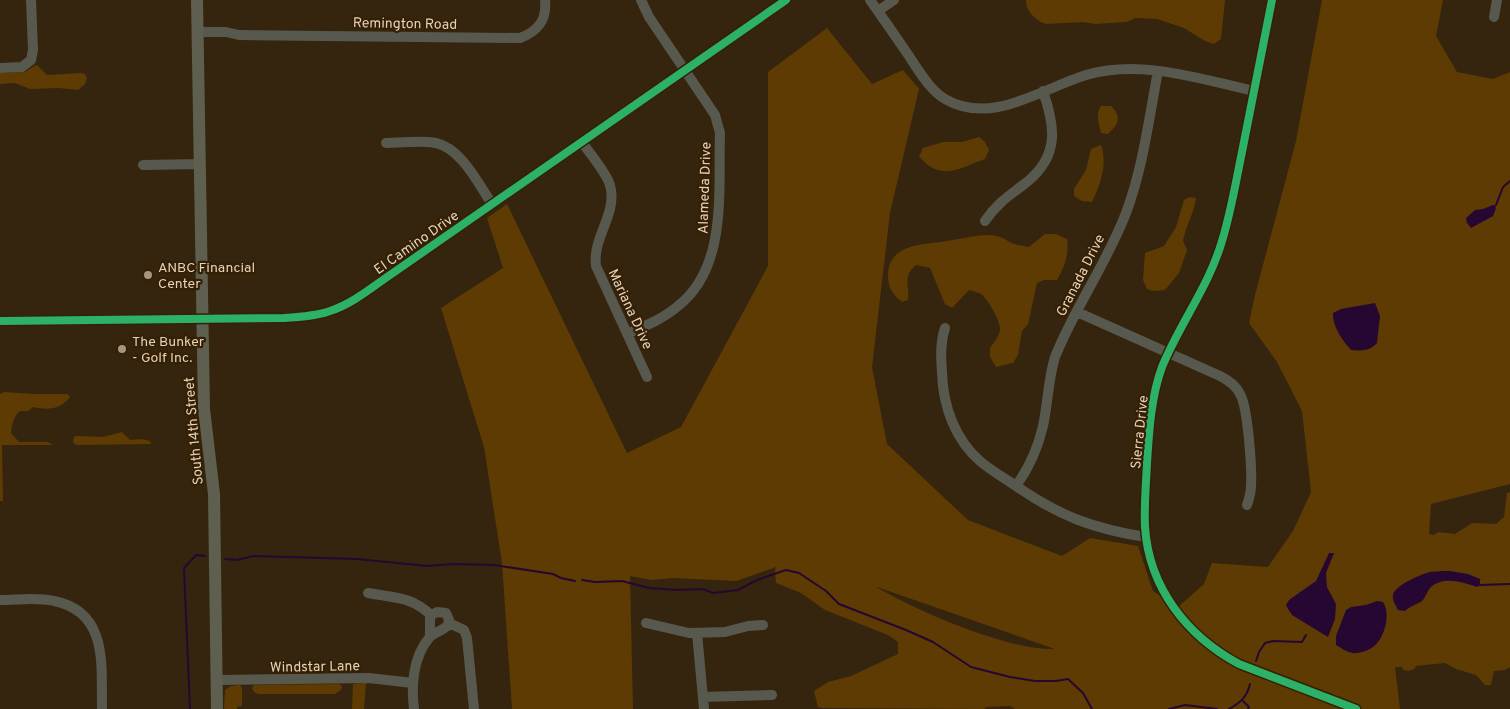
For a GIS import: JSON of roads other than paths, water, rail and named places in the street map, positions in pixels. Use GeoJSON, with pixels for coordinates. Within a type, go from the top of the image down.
{"type":"FeatureCollection","features":[{"type":"Feature","properties":{"kind":"main road","name":"South 14th Street"},"geometry":{"type":"LineString","coordinates":[[197,0],[204,409],[214,494],[217,709]]}},
{"type":"Feature","properties":{"kind":"street"},"geometry":{"type":"LineString","coordinates":[[0,68],[22,67],[30,61],[33,50],[32,0]]}},
{"type":"Feature","properties":{"kind":"street","name":"Remington Road"},"geometry":{"type":"LineString","coordinates":[[198,35],[226,32],[239,35],[520,38],[533,31],[543,21],[545,0]]}},
{"type":"Feature","properties":{"kind":"street","name":"Alameda Drive"},"geometry":{"type":"LineString","coordinates":[[627,334],[661,318],[693,292],[707,268],[715,241],[719,127],[715,115],[649,18],[641,0]]}},
{"type":"Feature","properties":{"kind":"street","name":"El Camino Drive"},"geometry":{"type":"LineString","coordinates":[[0,321],[302,317],[330,312],[356,299],[786,0]]}},
{"type":"Feature","properties":{"kind":"street"},"geometry":{"type":"LineString","coordinates":[[870,0],[930,85],[944,98],[954,104],[973,109],[992,109],[1005,106],[1083,76],[1107,71],[1134,69],[1158,71],[1254,91]]}},
{"type":"Feature","properties":{"kind":"street"},"geometry":{"type":"LineString","coordinates":[[878,11],[894,0]]}},
{"type":"Feature","properties":{"kind":"street","name":"Sierra Drive"},"geometry":{"type":"LineString","coordinates":[[1272,0],[1228,220],[1219,251],[1205,284],[1168,352],[1157,383],[1150,421],[1145,506],[1146,537],[1151,563],[1166,596],[1178,616],[1202,640],[1223,656],[1239,664],[1356,709]]}},
{"type":"Feature","properties":{"kind":"street"},"geometry":{"type":"LineString","coordinates":[[1494,18],[1497,0]]}},
{"type":"Feature","properties":{"kind":"street","name":"Granada Drive"},"geometry":{"type":"LineString","coordinates":[[1016,486],[1027,470],[1044,425],[1051,371],[1060,345],[1122,222],[1132,196],[1158,71]]}},
{"type":"Feature","properties":{"kind":"street"},"geometry":{"type":"LineString","coordinates":[[985,221],[1000,201],[1032,177],[1044,163],[1049,152],[1053,122],[1043,90]]}},
{"type":"Feature","properties":{"kind":"street","name":"Mariana Drive"},"geometry":{"type":"LineString","coordinates":[[582,142],[610,185],[611,206],[596,249],[596,259],[600,275],[647,377]]}},
{"type":"Feature","properties":{"kind":"street"},"geometry":{"type":"LineString","coordinates":[[386,143],[434,143],[448,148],[460,157],[492,204]]}},
{"type":"Feature","properties":{"kind":"street"},"geometry":{"type":"LineString","coordinates":[[143,165],[200,164]]}},
{"type":"Feature","properties":{"kind":"street"},"geometry":{"type":"LineString","coordinates":[[1077,312],[1220,376],[1234,386],[1242,396],[1246,415],[1252,480],[1247,505]]}},
{"type":"Feature","properties":{"kind":"street"},"geometry":{"type":"LineString","coordinates":[[945,328],[940,352],[945,400],[960,437],[976,457],[1048,507],[1098,528],[1146,537]]}},
{"type":"Feature","properties":{"kind":"street"},"geometry":{"type":"LineString","coordinates":[[368,593],[411,600],[419,604],[431,615]]}},
{"type":"Feature","properties":{"kind":"street"},"geometry":{"type":"LineString","coordinates":[[0,600],[55,601],[70,606],[82,613],[91,623],[99,641],[101,652],[102,709]]}},
{"type":"Feature","properties":{"kind":"street"},"geometry":{"type":"LineString","coordinates":[[414,709],[413,683],[418,659],[430,636],[429,622],[431,615],[437,612],[446,613],[449,620],[445,628],[430,636]]}},
{"type":"Feature","properties":{"kind":"street"},"geometry":{"type":"LineString","coordinates":[[448,623],[464,630],[468,638],[474,709]]}},
{"type":"Feature","properties":{"kind":"street"},"geometry":{"type":"LineString","coordinates":[[646,623],[674,631],[698,633],[725,632],[748,626],[763,626]]}},
{"type":"Feature","properties":{"kind":"street"},"geometry":{"type":"LineString","coordinates":[[698,633],[704,709]]}},
{"type":"Feature","properties":{"kind":"street","name":"Windstar Lane"},"geometry":{"type":"LineString","coordinates":[[217,680],[369,678],[413,683]]}},
{"type":"Feature","properties":{"kind":"street"},"geometry":{"type":"LineString","coordinates":[[703,697],[772,695]]}},
{"type":"Feature","properties":{"kind":"waterway"},"geometry":{"type":"LineString","coordinates":[[1496,205],[1503,187],[1510,181]]}},
{"type":"Feature","properties":{"kind":"waterway"},"geometry":{"type":"LineString","coordinates":[[190,709],[184,568],[196,555],[205,556]]}},
{"type":"Feature","properties":{"kind":"waterway"},"geometry":{"type":"LineString","coordinates":[[225,559],[237,560],[253,556],[357,559],[427,566],[454,564],[494,565],[553,574],[575,581]]}},
{"type":"Feature","properties":{"kind":"waterway"},"geometry":{"type":"LineString","coordinates":[[582,580],[595,582],[622,581],[649,588],[703,589],[713,593],[738,590],[757,580],[786,570],[799,573],[826,591],[839,604],[933,642],[971,667],[1035,681],[1068,679],[1083,693],[1092,709]]}},
{"type":"Feature","properties":{"kind":"waterway"},"geometry":{"type":"LineString","coordinates":[[1480,585],[1510,584]]}},
{"type":"Feature","properties":{"kind":"waterway"},"geometry":{"type":"LineString","coordinates":[[1256,661],[1265,643],[1273,641],[1302,642],[1306,635]]}},
{"type":"Feature","properties":{"kind":"waterway"},"geometry":{"type":"LineString","coordinates":[[1229,709],[1242,699],[1247,693],[1250,684]]}},
{"type":"Feature","properties":{"kind":"waterway"},"geometry":{"type":"LineString","coordinates":[[1242,700],[1249,707],[1248,709]]}},
{"type":"Feature","properties":{"kind":"waterway"},"geometry":{"type":"LineString","coordinates":[[1169,709],[1185,705],[1217,709]]}},
{"type":"Feature","properties":{"kind":"place","name":"ANBC Financial Center"},"geometry":{"type":"Point","coordinates":[148,275]}},
{"type":"Feature","properties":{"kind":"place","name":"The Bunker - Golf Inc."},"geometry":{"type":"Point","coordinates":[122,349]}}]}
